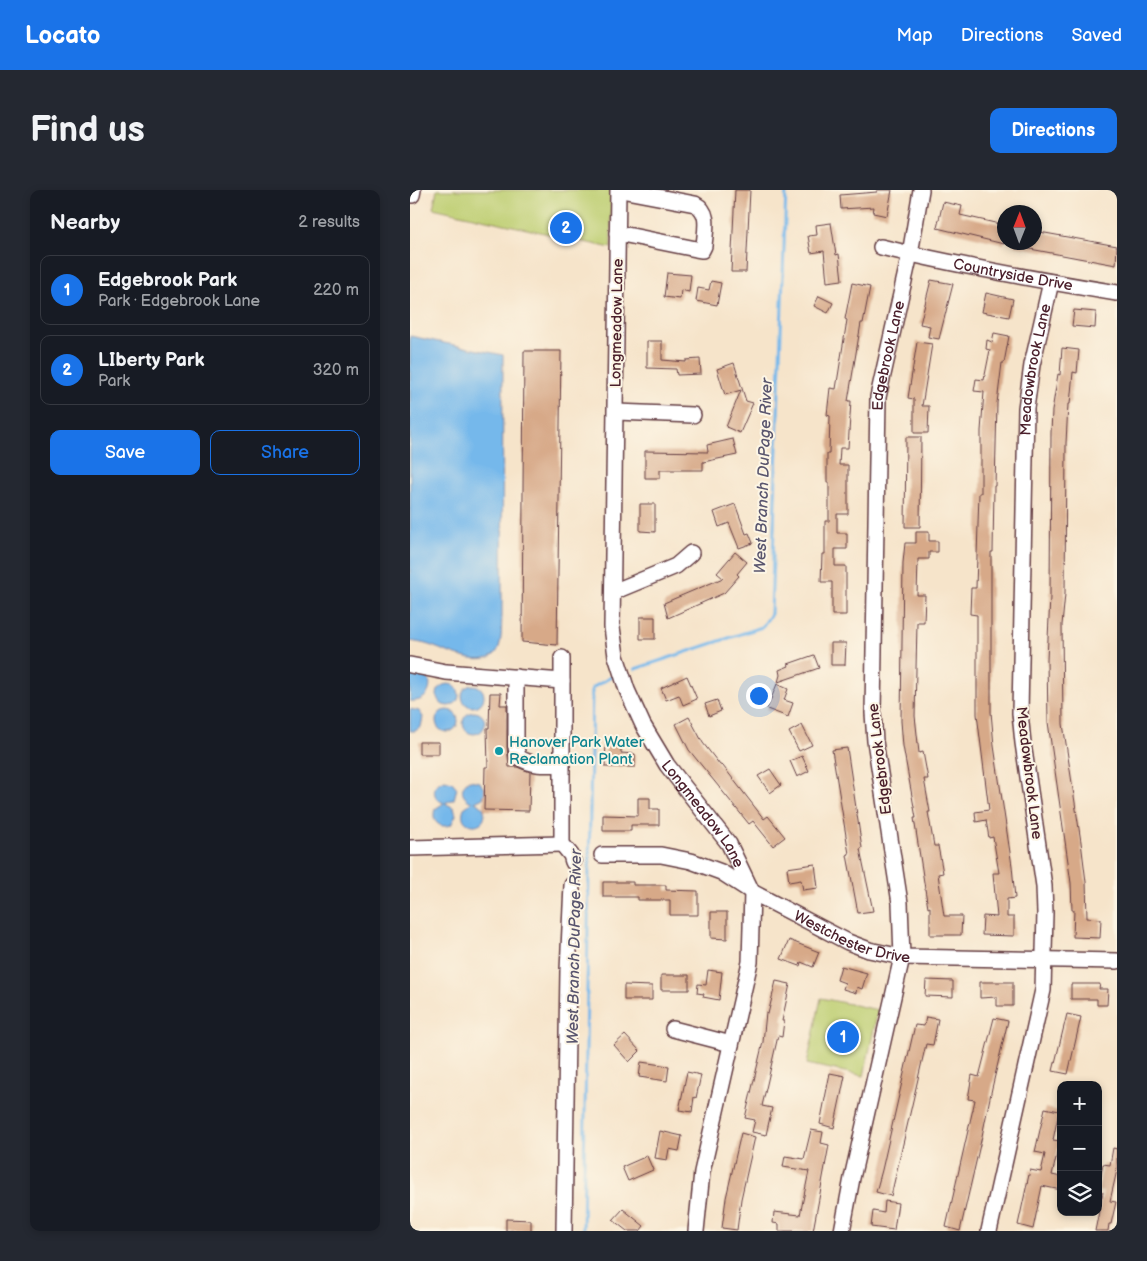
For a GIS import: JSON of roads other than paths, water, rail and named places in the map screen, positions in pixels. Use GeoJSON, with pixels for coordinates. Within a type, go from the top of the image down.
{"type":"FeatureCollection","features":[{"type":"Feature","properties":{"kind":"street","name":"Longmeadow Lane"},"geometry":{"type":"LineString","coordinates":[[617,233],[702,250],[704,246],[706,215],[701,207],[695,204],[619,190],[617,233],[612,627],[616,656],[627,690],[643,725],[667,765],[729,844],[752,892],[750,962],[702,1172],[696,1231]]}},
{"type":"Feature","properties":{"kind":"street","name":"Edgebrook Lane"},"geometry":{"type":"LineString","coordinates":[[842,1231],[852,1178],[902,957],[900,903],[875,741],[873,713],[878,397],[910,254],[921,190]]}},
{"type":"Feature","properties":{"kind":"street"},"geometry":{"type":"LineString","coordinates":[[881,247],[910,254]]}},
{"type":"Feature","properties":{"kind":"street","name":"Countryside Drive"},"geometry":{"type":"LineString","coordinates":[[910,254],[1117,293]]}},
{"type":"Feature","properties":{"kind":"street","name":"Meadowbrook Lane"},"geometry":{"type":"LineString","coordinates":[[989,1231],[1043,990],[1044,886],[1022,743],[1020,713],[1026,408],[1032,365],[1051,282]]}},
{"type":"Feature","properties":{"kind":"street"},"geometry":{"type":"LineString","coordinates":[[616,412],[693,415]]}},
{"type":"Feature","properties":{"kind":"street"},"geometry":{"type":"LineString","coordinates":[[613,592],[676,566],[691,552]]}},
{"type":"Feature","properties":{"kind":"street"},"geometry":{"type":"LineString","coordinates":[[562,658],[562,844],[571,855],[573,862]]}},
{"type":"Feature","properties":{"kind":"street"},"geometry":{"type":"LineString","coordinates":[[410,665],[446,672],[562,681]]}},
{"type":"Feature","properties":{"kind":"street"},"geometry":{"type":"LineString","coordinates":[[516,677],[516,747],[518,757],[536,765],[562,764]]}},
{"type":"Feature","properties":{"kind":"street"},"geometry":{"type":"LineString","coordinates":[[410,848],[562,844]]}},
{"type":"Feature","properties":{"kind":"street","name":"Westchester Drive"},"geometry":{"type":"LineString","coordinates":[[602,855],[661,855],[691,861],[721,872],[752,892],[848,942],[869,950],[902,957],[1117,961]]}},
{"type":"Feature","properties":{"kind":"street"},"geometry":{"type":"LineString","coordinates":[[564,1231],[568,989],[572,885]]}},
{"type":"Feature","properties":{"kind":"street"},"geometry":{"type":"LineString","coordinates":[[673,1029],[732,1044]]}},
{"type":"Feature","properties":{"kind":"water"},"geometry":{"type":"Polygon","coordinates":[[[410,336],[503,355],[501,631],[498,651],[489,658],[481,660],[462,657],[427,644],[410,641],[410,336]]]}},
{"type":"Feature","properties":{"kind":"water"},"geometry":{"type":"Polygon","coordinates":[[[410,670],[425,673],[430,683],[428,693],[416,701],[410,701],[410,670]]]}},
{"type":"Feature","properties":{"kind":"water"},"geometry":{"type":"Polygon","coordinates":[[[444,684],[452,684],[459,691],[459,699],[452,706],[444,706],[437,699],[437,691],[444,684]]]}},
{"type":"Feature","properties":{"kind":"water"},"geometry":{"type":"Polygon","coordinates":[[[469,685],[477,685],[484,692],[484,700],[477,707],[469,707],[462,700],[462,692],[469,685]]]}},
{"type":"Feature","properties":{"kind":"water"},"geometry":{"type":"Polygon","coordinates":[[[410,709],[419,711],[423,717],[421,727],[415,731],[410,731],[410,709]]]}},
{"type":"Feature","properties":{"kind":"water"},"geometry":{"type":"Polygon","coordinates":[[[443,710],[451,710],[458,717],[458,725],[451,732],[443,732],[436,725],[436,717],[443,710]]]}},
{"type":"Feature","properties":{"kind":"water"},"geometry":{"type":"Polygon","coordinates":[[[470,712],[478,712],[485,719],[485,727],[478,734],[470,734],[463,727],[463,719],[470,712]]]}},
{"type":"Feature","properties":{"kind":"water"},"geometry":{"type":"Polygon","coordinates":[[[445,780],[452,782],[457,788],[454,799],[445,803],[454,808],[456,815],[451,825],[443,826],[437,823],[434,813],[435,809],[444,803],[437,798],[434,791],[440,782],[445,780]]]}},
{"type":"Feature","properties":{"kind":"water"},"geometry":{"type":"Polygon","coordinates":[[[469,780],[480,782],[485,791],[483,798],[475,802],[483,807],[485,815],[483,821],[474,825],[465,821],[463,816],[464,808],[472,802],[465,798],[463,792],[464,786],[469,780]]]}},
{"type":"Feature","properties":{"kind":"waterway","name":"West Branch DuPage River"},"geometry":{"type":"LineString","coordinates":[[635,669],[762,627],[771,614],[786,190]]}},
{"type":"Feature","properties":{"kind":"waterway","name":"West Branch DuPage River"},"geometry":{"type":"LineString","coordinates":[[583,1231],[592,688],[613,676]]}},
{"type":"Feature","properties":{"kind":"place","name":"LIberty Park"},"geometry":{"type":"Point","coordinates":[566,228]}},
{"type":"Feature","properties":{"kind":"place","name":"Hanover Park Water Reclamation Plant"},"geometry":{"type":"Point","coordinates":[499,751]}},
{"type":"Feature","properties":{"kind":"place","name":"Edgebrook Park"},"geometry":{"type":"Point","coordinates":[843,1037]}}]}
